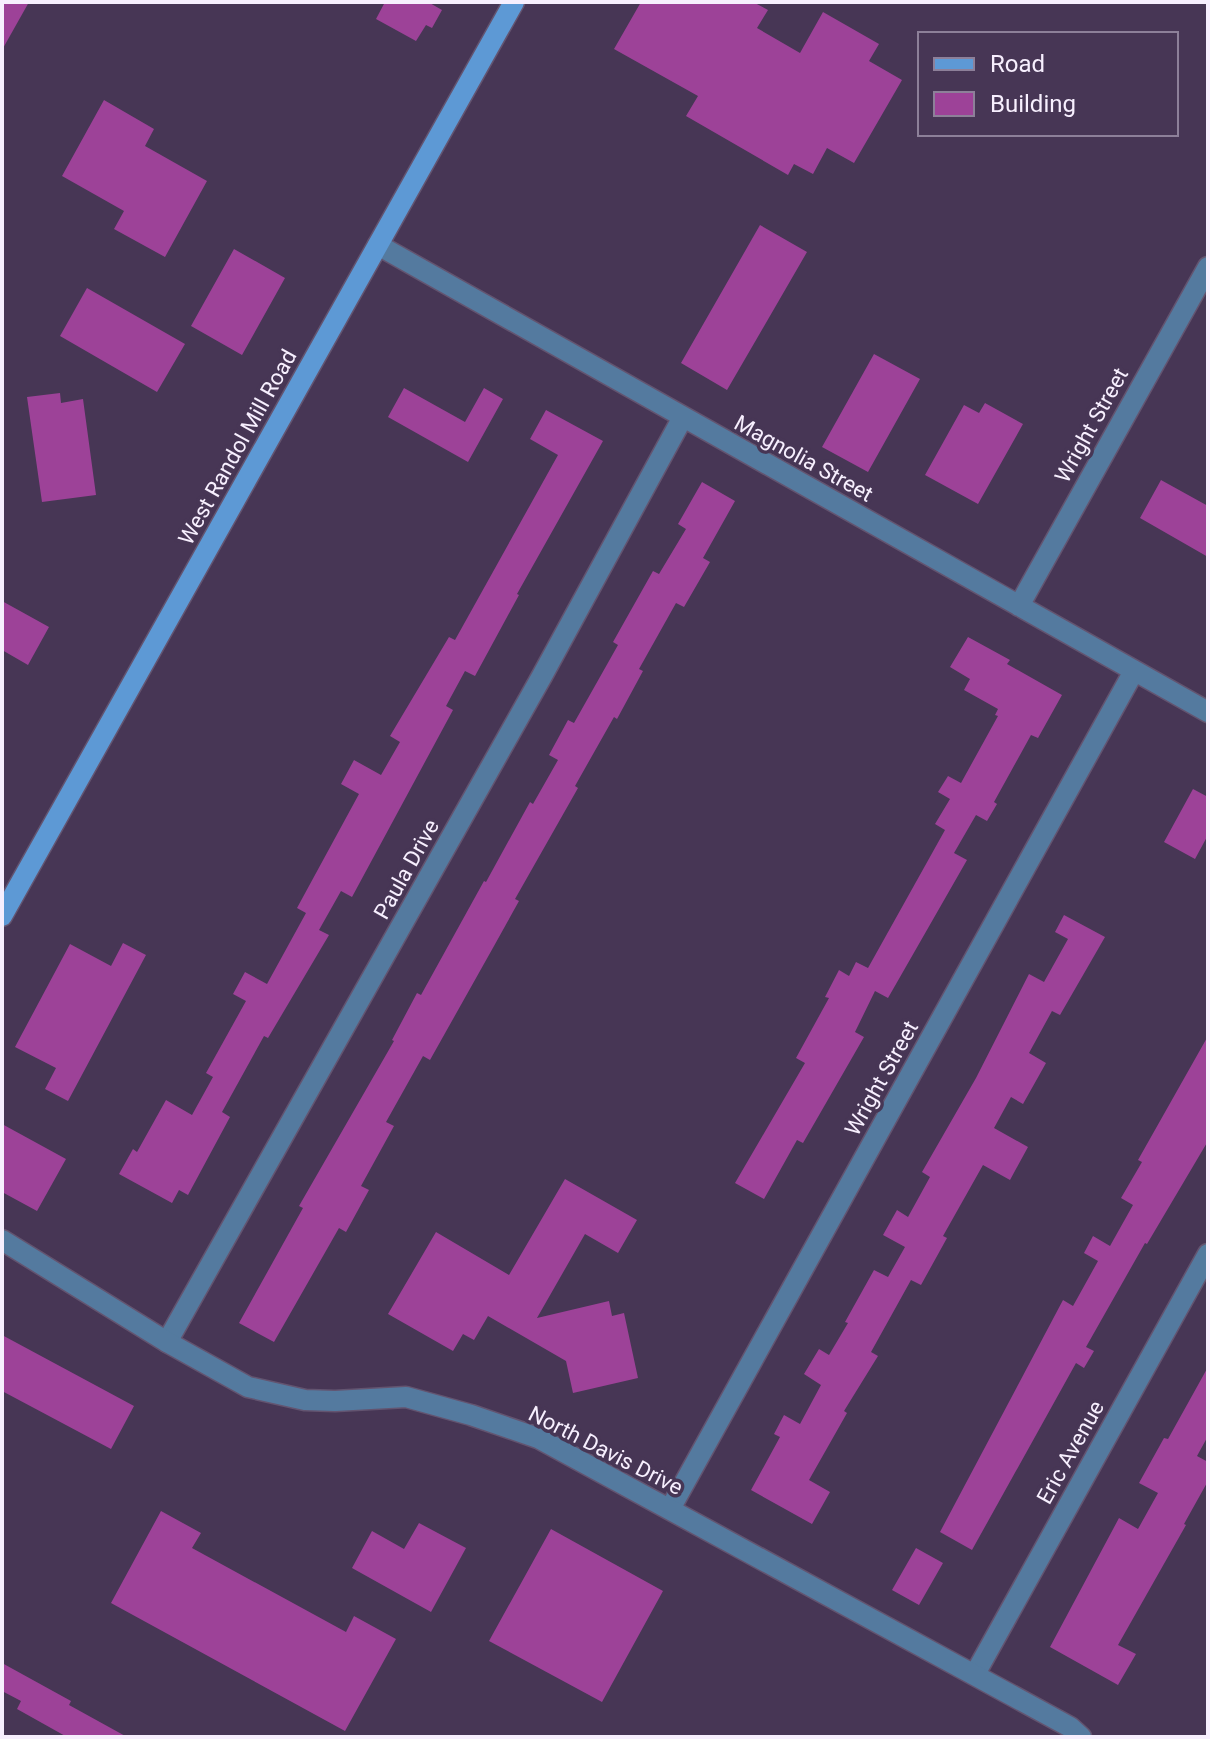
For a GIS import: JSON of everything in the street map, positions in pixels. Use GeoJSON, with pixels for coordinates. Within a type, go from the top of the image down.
{"type":"FeatureCollection","features":[{"type":"Feature","properties":{"kind":"main road","name":"West Randol Mill Road"},"geometry":{"type":"LineString","coordinates":[[2,916],[514,2]]}},
{"type":"Feature","properties":{"kind":"street","name":"Magnolia Street"},"geometry":{"type":"LineString","coordinates":[[378,245],[1208,712]]}},
{"type":"Feature","properties":{"kind":"street","name":"Wright Street"},"geometry":{"type":"LineString","coordinates":[[1019,606],[1208,267]]}},
{"type":"Feature","properties":{"kind":"street","name":"Paula Drive"},"geometry":{"type":"LineString","coordinates":[[167,1342],[534,690],[683,417]]}},
{"type":"Feature","properties":{"kind":"street","name":"Wright Street"},"geometry":{"type":"LineString","coordinates":[[670,1509],[1134,671]]}},
{"type":"Feature","properties":{"kind":"street","name":"North Davis Drive"},"geometry":{"type":"LineString","coordinates":[[2,1240],[167,1342],[248,1387],[305,1400],[406,1397],[538,1438],[975,1674],[1070,1727],[1081,1737]]}},
{"type":"Feature","properties":{"kind":"street","name":"Eric Avenue"},"geometry":{"type":"LineString","coordinates":[[975,1674],[1208,1254]]}},
{"type":"Feature","properties":{"kind":"building"},"geometry":{"type":"Polygon","coordinates":[[[2,2],[29,2],[2,50],[2,2]]]}},
{"type":"Feature","properties":{"kind":"building"},"geometry":{"type":"Polygon","coordinates":[[[385,2],[428,2],[442,10],[432,28],[426,25],[416,41],[376,19],[385,2]]]}},
{"type":"Feature","properties":{"kind":"building"},"geometry":{"type":"Polygon","coordinates":[[[641,2],[753,2],[768,10],[757,28],[800,53],[823,12],[879,44],[869,61],[902,80],[854,163],[827,148],[813,174],[794,164],[788,175],[686,116],[698,96],[614,49],[641,2]]]}},
{"type":"Feature","properties":{"kind":"building"},"geometry":{"type":"Polygon","coordinates":[[[104,100],[154,129],[145,146],[207,181],[165,257],[114,229],[124,211],[62,176],[104,100]]]}},
{"type":"Feature","properties":{"kind":"building"},"geometry":{"type":"Polygon","coordinates":[[[760,225],[807,252],[727,390],[681,363],[760,225]]]}},
{"type":"Feature","properties":{"kind":"building"},"geometry":{"type":"Polygon","coordinates":[[[234,249],[285,278],[242,355],[191,326],[234,249]]]}},
{"type":"Feature","properties":{"kind":"building"},"geometry":{"type":"Polygon","coordinates":[[[87,288],[185,344],[157,392],[60,336],[87,288]]]}},
{"type":"Feature","properties":{"kind":"building"},"geometry":{"type":"Polygon","coordinates":[[[874,354],[920,379],[868,472],[822,447],[874,354]]]}},
{"type":"Feature","properties":{"kind":"building"},"geometry":{"type":"Polygon","coordinates":[[[404,388],[465,422],[484,388],[503,399],[468,462],[388,417],[404,388]]]}},
{"type":"Feature","properties":{"kind":"building"},"geometry":{"type":"Polygon","coordinates":[[[60,393],[61,403],[83,399],[96,495],[42,502],[27,397],[60,393]]]}},
{"type":"Feature","properties":{"kind":"building"},"geometry":{"type":"Polygon","coordinates":[[[985,403],[1023,424],[978,504],[925,475],[964,405],[979,413],[985,403]]]}},
{"type":"Feature","properties":{"kind":"building"},"geometry":{"type":"Polygon","coordinates":[[[546,410],[603,441],[475,676],[465,671],[446,706],[453,710],[352,897],[341,891],[319,930],[329,935],[268,1038],[264,1036],[222,1112],[230,1117],[188,1195],[179,1190],[172,1203],[119,1174],[133,1149],[137,1152],[166,1100],[192,1115],[213,1077],[206,1073],[246,1001],[233,994],[245,972],[267,984],[306,913],[297,908],[359,794],[341,784],[354,760],[381,775],[400,742],[390,736],[449,637],[455,640],[558,455],[530,439],[546,410]]]}},
{"type":"Feature","properties":{"kind":"building"},"geometry":{"type":"Polygon","coordinates":[[[1161,480],[1208,506],[1208,557],[1140,518],[1161,480]]]}},
{"type":"Feature","properties":{"kind":"building"},"geometry":{"type":"Polygon","coordinates":[[[702,482],[735,501],[703,558],[710,562],[684,607],[676,603],[639,669],[643,671],[575,786],[578,788],[515,899],[519,901],[494,946],[430,1060],[423,1056],[386,1122],[394,1126],[361,1186],[369,1190],[346,1232],[339,1228],[274,1342],[239,1323],[303,1208],[299,1206],[394,1041],[417,993],[421,995],[530,802],[533,804],[558,760],[549,755],[568,720],[574,723],[618,645],[613,642],[653,571],[659,574],[686,529],[678,524],[702,482]]]}},
{"type":"Feature","properties":{"kind":"building"},"geometry":{"type":"Polygon","coordinates":[[[2,601],[49,627],[28,665],[2,650],[2,601]]]}},
{"type":"Feature","properties":{"kind":"building"},"geometry":{"type":"Polygon","coordinates":[[[968,637],[1010,660],[1007,664],[1062,695],[1038,738],[1031,735],[994,802],[997,804],[987,821],[976,815],[954,853],[967,860],[888,998],[875,991],[855,1032],[864,1037],[803,1143],[797,1140],[764,1199],[735,1183],[805,1063],[796,1058],[829,998],[825,997],[839,970],[849,976],[856,962],[868,968],[945,830],[935,824],[950,799],[938,792],[948,776],[961,783],[998,716],[995,715],[998,709],[964,690],[970,679],[950,667],[968,637]]]}},
{"type":"Feature","properties":{"kind":"building"},"geometry":{"type":"Polygon","coordinates":[[[1193,789],[1208,797],[1208,835],[1195,859],[1164,842],[1193,789]]]}},
{"type":"Feature","properties":{"kind":"building"},"geometry":{"type":"Polygon","coordinates":[[[1064,915],[1105,937],[1060,1015],[1052,1011],[1029,1053],[1046,1063],[1023,1104],[1011,1097],[994,1128],[1028,1147],[1010,1180],[983,1165],[943,1236],[947,1238],[921,1285],[911,1280],[871,1352],[878,1356],[844,1411],[847,1413],[809,1480],[830,1492],[812,1524],[751,1490],[780,1437],[774,1434],[784,1415],[800,1424],[821,1385],[804,1374],[819,1349],[829,1355],[874,1270],[888,1277],[905,1247],[883,1235],[897,1210],[908,1217],[930,1177],[922,1172],[976,1078],[1029,974],[1044,982],[1068,939],[1055,932],[1064,915]]]}},
{"type":"Feature","properties":{"kind":"building"},"geometry":{"type":"Polygon","coordinates":[[[123,943],[146,955],[68,1101],[45,1089],[56,1068],[15,1047],[70,944],[111,966],[123,943]]]}},
{"type":"Feature","properties":{"kind":"building"},"geometry":{"type":"Polygon","coordinates":[[[1208,1036],[1208,1141],[1086,1347],[1094,1351],[1084,1368],[1076,1363],[972,1550],[940,1532],[1063,1300],[1073,1306],[1098,1261],[1084,1253],[1093,1236],[1110,1246],[1133,1205],[1121,1198],[1142,1162],[1138,1160],[1208,1036]]]}},
{"type":"Feature","properties":{"kind":"building"},"geometry":{"type":"Polygon","coordinates":[[[2,1124],[66,1159],[37,1211],[2,1192],[2,1124]]]}},
{"type":"Feature","properties":{"kind":"building"},"geometry":{"type":"Polygon","coordinates":[[[565,1179],[637,1220],[618,1253],[585,1234],[537,1318],[609,1301],[612,1316],[624,1313],[638,1378],[573,1393],[566,1361],[488,1316],[474,1340],[463,1334],[453,1351],[388,1314],[436,1232],[509,1275],[565,1179]]]}},
{"type":"Feature","properties":{"kind":"building"},"geometry":{"type":"Polygon","coordinates":[[[2,1335],[134,1406],[111,1449],[2,1391],[2,1335]]]}},
{"type":"Feature","properties":{"kind":"building"},"geometry":{"type":"Polygon","coordinates":[[[1208,1367],[1208,1436],[1197,1456],[1208,1462],[1208,1481],[1118,1645],[1136,1654],[1118,1685],[1050,1647],[1119,1518],[1138,1529],[1158,1493],[1139,1483],[1164,1438],[1168,1439],[1208,1367]]]}},
{"type":"Feature","properties":{"kind":"building"},"geometry":{"type":"Polygon","coordinates":[[[161,1511],[201,1533],[192,1548],[346,1632],[354,1616],[396,1639],[345,1731],[111,1603],[161,1511]]]}},
{"type":"Feature","properties":{"kind":"building"},"geometry":{"type":"Polygon","coordinates":[[[419,1523],[466,1548],[431,1612],[352,1568],[372,1531],[404,1549],[419,1523]]]}},
{"type":"Feature","properties":{"kind":"building"},"geometry":{"type":"Polygon","coordinates":[[[551,1529],[663,1591],[602,1702],[489,1641],[551,1529]]]}},
{"type":"Feature","properties":{"kind":"building"},"geometry":{"type":"Polygon","coordinates":[[[916,1548],[943,1563],[919,1605],[892,1590],[916,1548]]]}},
{"type":"Feature","properties":{"kind":"building"},"geometry":{"type":"Polygon","coordinates":[[[2,1663],[71,1701],[69,1705],[127,1737],[67,1737],[17,1709],[21,1701],[2,1691],[2,1663]]]}}]}
